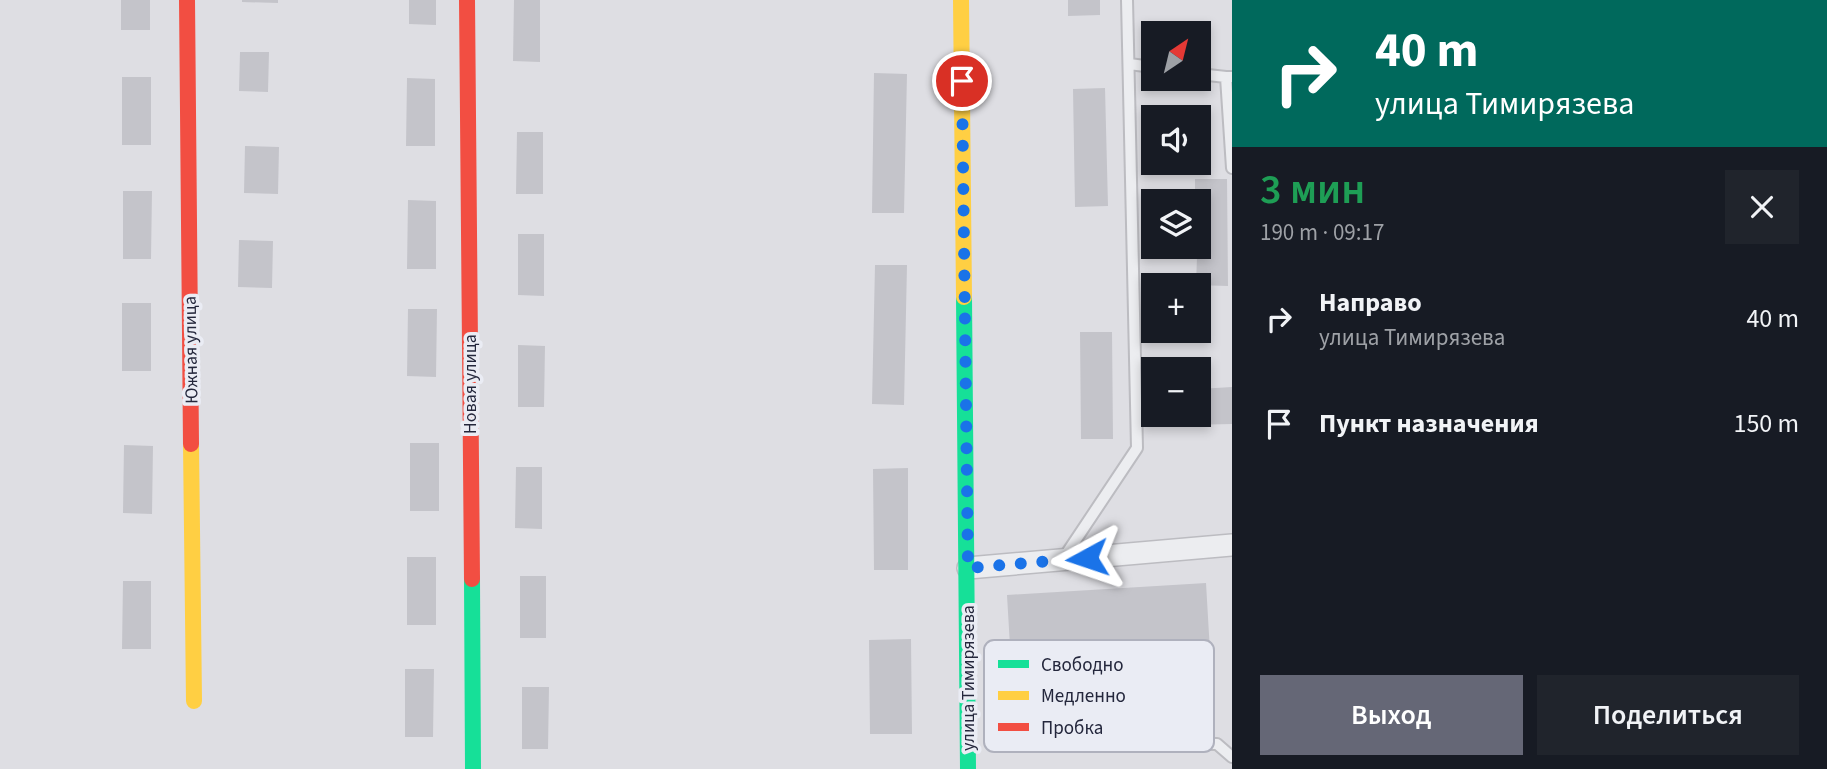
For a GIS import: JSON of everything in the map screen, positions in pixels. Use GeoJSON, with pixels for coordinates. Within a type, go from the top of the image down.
{"type":"FeatureCollection","features":[{"type":"Feature","properties":{"kind":"street","name":"Южная улица"},"geometry":{"type":"LineString","coordinates":[[187,0],[194,701]]}},
{"type":"Feature","properties":{"kind":"street","name":"Новая улица"},"geometry":{"type":"LineString","coordinates":[[467,0],[473,769]]}},
{"type":"Feature","properties":{"kind":"street","name":"улица Тимирязева"},"geometry":{"type":"LineString","coordinates":[[961,0],[968,769]]}},
{"type":"Feature","properties":{"kind":"street"},"geometry":{"type":"LineString","coordinates":[[968,568],[1232,545]]}},
{"type":"Feature","properties":{"kind":"lane"},"geometry":{"type":"LineString","coordinates":[[1063,560],[1137,448],[1127,0]]}},
{"type":"Feature","properties":{"kind":"lane"},"geometry":{"type":"LineString","coordinates":[[1129,64],[1141,66]]}},
{"type":"Feature","properties":{"kind":"lane"},"geometry":{"type":"LineString","coordinates":[[1211,75],[1229,77],[1232,167]]}},
{"type":"Feature","properties":{"kind":"lane"},"geometry":{"type":"LineString","coordinates":[[1214,744],[1232,757]]}},
{"type":"Feature","properties":{"kind":"building"},"geometry":{"type":"Polygon","coordinates":[[[121,0],[150,0],[150,30],[121,30],[121,0]]]}},
{"type":"Feature","properties":{"kind":"building"},"geometry":{"type":"Polygon","coordinates":[[[278,0],[278,3],[242,2],[278,0]]]}},
{"type":"Feature","properties":{"kind":"building"},"geometry":{"type":"Polygon","coordinates":[[[409,0],[436,0],[436,25],[409,24],[409,0]]]}},
{"type":"Feature","properties":{"kind":"building"},"geometry":{"type":"Polygon","coordinates":[[[514,0],[540,0],[540,62],[513,61],[514,0]]]}},
{"type":"Feature","properties":{"kind":"building"},"geometry":{"type":"Polygon","coordinates":[[[1068,0],[1100,0],[1100,15],[1068,16],[1068,0]]]}},
{"type":"Feature","properties":{"kind":"building"},"geometry":{"type":"Polygon","coordinates":[[[240,52],[269,52],[268,92],[239,91],[240,52]]]}},
{"type":"Feature","properties":{"kind":"building"},"geometry":{"type":"Polygon","coordinates":[[[874,73],[907,74],[904,213],[872,213],[874,73]]]}},
{"type":"Feature","properties":{"kind":"building"},"geometry":{"type":"Polygon","coordinates":[[[122,77],[151,77],[151,145],[122,145],[122,77]]]}},
{"type":"Feature","properties":{"kind":"building"},"geometry":{"type":"Polygon","coordinates":[[[407,78],[435,79],[435,146],[406,146],[407,78]]]}},
{"type":"Feature","properties":{"kind":"building"},"geometry":{"type":"Polygon","coordinates":[[[1105,88],[1108,206],[1075,207],[1073,89],[1105,88]]]}},
{"type":"Feature","properties":{"kind":"building"},"geometry":{"type":"Polygon","coordinates":[[[517,132],[543,132],[543,194],[516,194],[517,132]]]}},
{"type":"Feature","properties":{"kind":"building"},"geometry":{"type":"Polygon","coordinates":[[[245,146],[279,147],[278,194],[244,193],[245,146]]]}},
{"type":"Feature","properties":{"kind":"building"},"geometry":{"type":"Polygon","coordinates":[[[1195,179],[1227,179],[1228,286],[1211,285],[1211,273],[1196,273],[1197,259],[1211,259],[1211,189],[1195,189],[1195,179]]]}},
{"type":"Feature","properties":{"kind":"building"},"geometry":{"type":"Polygon","coordinates":[[[123,191],[152,191],[151,259],[123,259],[123,191]]]}},
{"type":"Feature","properties":{"kind":"building"},"geometry":{"type":"Polygon","coordinates":[[[408,200],[436,201],[436,269],[407,269],[408,200]]]}},
{"type":"Feature","properties":{"kind":"building"},"geometry":{"type":"Polygon","coordinates":[[[518,234],[544,234],[544,296],[518,295],[518,234]]]}},
{"type":"Feature","properties":{"kind":"building"},"geometry":{"type":"Polygon","coordinates":[[[239,240],[273,241],[272,288],[238,287],[239,240]]]}},
{"type":"Feature","properties":{"kind":"building"},"geometry":{"type":"Polygon","coordinates":[[[875,265],[907,265],[904,405],[872,404],[875,265]]]}},
{"type":"Feature","properties":{"kind":"building"},"geometry":{"type":"Polygon","coordinates":[[[122,303],[151,303],[151,371],[122,371],[122,303]]]}},
{"type":"Feature","properties":{"kind":"building"},"geometry":{"type":"Polygon","coordinates":[[[408,309],[437,309],[436,377],[407,376],[408,309]]]}},
{"type":"Feature","properties":{"kind":"building"},"geometry":{"type":"Polygon","coordinates":[[[1080,332],[1112,332],[1113,439],[1081,439],[1080,332]]]}},
{"type":"Feature","properties":{"kind":"building"},"geometry":{"type":"Polygon","coordinates":[[[518,345],[545,346],[544,407],[518,407],[518,345]]]}},
{"type":"Feature","properties":{"kind":"building"},"geometry":{"type":"Polygon","coordinates":[[[1232,387],[1232,424],[1211,424],[1211,388],[1232,387]]]}},
{"type":"Feature","properties":{"kind":"building"},"geometry":{"type":"Polygon","coordinates":[[[410,443],[439,443],[439,511],[410,511],[410,443]]]}},
{"type":"Feature","properties":{"kind":"building"},"geometry":{"type":"Polygon","coordinates":[[[124,445],[153,446],[152,514],[123,513],[124,445]]]}},
{"type":"Feature","properties":{"kind":"building"},"geometry":{"type":"Polygon","coordinates":[[[516,467],[542,467],[542,529],[515,528],[516,467]]]}},
{"type":"Feature","properties":{"kind":"building"},"geometry":{"type":"Polygon","coordinates":[[[908,468],[908,570],[874,570],[873,469],[908,468]]]}},
{"type":"Feature","properties":{"kind":"building"},"geometry":{"type":"Polygon","coordinates":[[[407,557],[436,557],[436,625],[407,625],[407,557]]]}},
{"type":"Feature","properties":{"kind":"building"},"geometry":{"type":"Polygon","coordinates":[[[520,576],[546,576],[546,638],[520,638],[520,576]]]}},
{"type":"Feature","properties":{"kind":"building"},"geometry":{"type":"Polygon","coordinates":[[[123,581],[151,581],[151,649],[122,649],[123,581]]]}},
{"type":"Feature","properties":{"kind":"building"},"geometry":{"type":"Polygon","coordinates":[[[1206,583],[1209,640],[1010,640],[1007,595],[1206,583]]]}},
{"type":"Feature","properties":{"kind":"building"},"geometry":{"type":"Polygon","coordinates":[[[911,639],[912,734],[870,734],[869,640],[911,639]]]}},
{"type":"Feature","properties":{"kind":"building"},"geometry":{"type":"Polygon","coordinates":[[[405,669],[434,669],[433,737],[405,737],[405,669]]]}},
{"type":"Feature","properties":{"kind":"building"},"geometry":{"type":"Polygon","coordinates":[[[522,687],[549,687],[548,749],[522,749],[522,687]]]}},
{"type":"Feature","properties":{"kind":"traffic: fast"},"geometry":{"type":"LineString","coordinates":[[964,297],[968,769]]}},
{"type":"Feature","properties":{"kind":"traffic: fast"},"geometry":{"type":"LineString","coordinates":[[472,579],[473,769]]}},
{"type":"Feature","properties":{"kind":"traffic: slow"},"geometry":{"type":"LineString","coordinates":[[961,0],[964,297]]}},
{"type":"Feature","properties":{"kind":"traffic: slow"},"geometry":{"type":"LineString","coordinates":[[191,444],[194,701]]}},
{"type":"Feature","properties":{"kind":"traffic: jam"},"geometry":{"type":"LineString","coordinates":[[187,0],[191,444]]}},
{"type":"Feature","properties":{"kind":"traffic: jam"},"geometry":{"type":"LineString","coordinates":[[467,0],[472,579]]}},
{"type":"Feature","properties":{"kind":"route"},"geometry":{"type":"LineString","coordinates":[[962,81],[968,568],[1087,558]]}}]}
